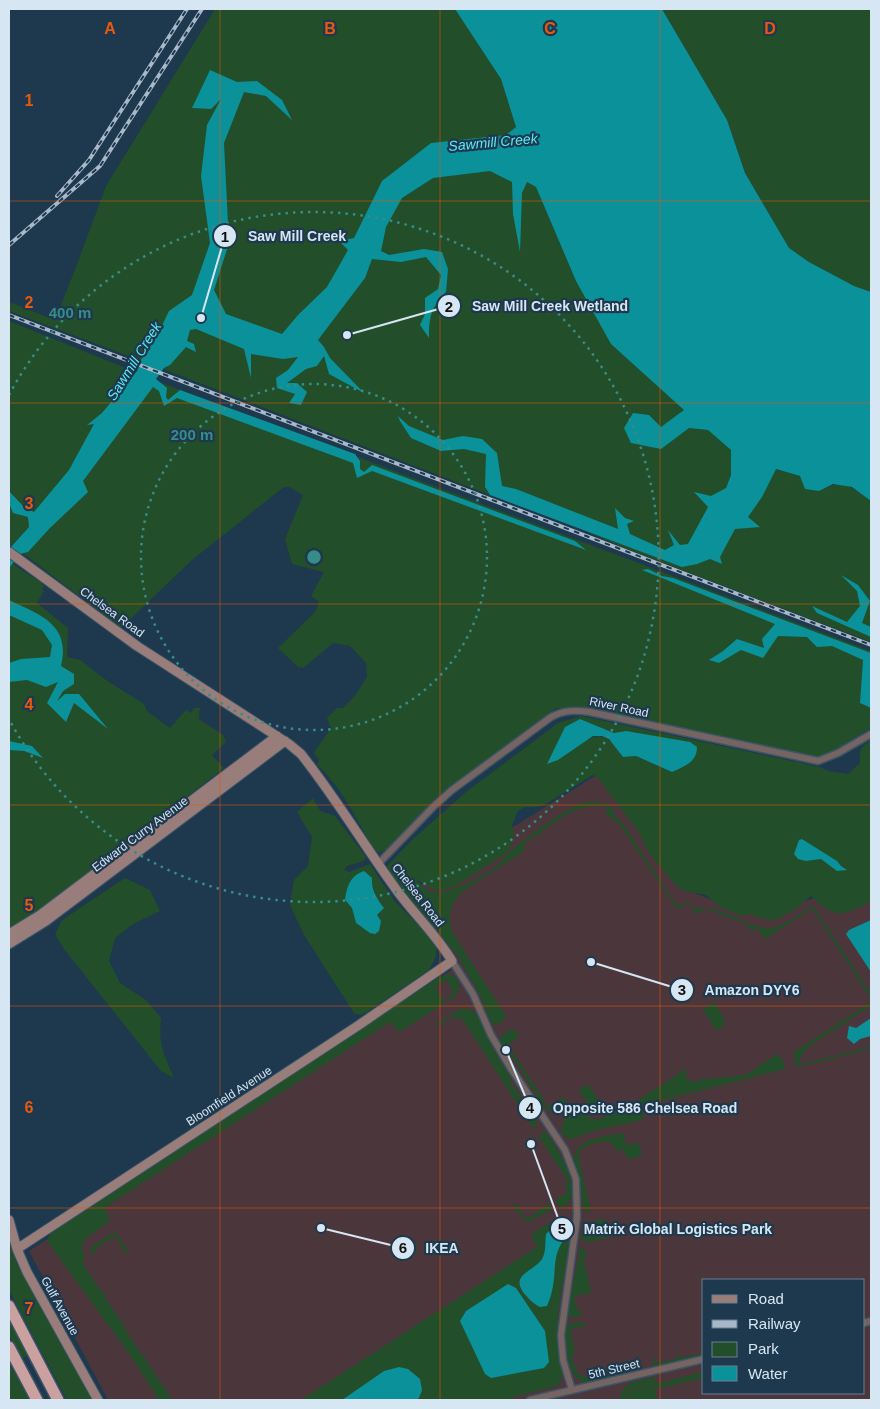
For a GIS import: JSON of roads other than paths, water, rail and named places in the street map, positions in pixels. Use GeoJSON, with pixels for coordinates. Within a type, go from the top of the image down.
{"type":"FeatureCollection","features":[{"type":"Feature","properties":{"kind":"highway"},"geometry":{"type":"LineString","coordinates":[[9,1306],[58,1400]]}},
{"type":"Feature","properties":{"kind":"highway"},"geometry":{"type":"LineString","coordinates":[[9,1347],[37,1400]]}},
{"type":"Feature","properties":{"kind":"street","name":"Chelsea Road"},"geometry":{"type":"LineString","coordinates":[[9,552],[139,647],[301,754],[378,864],[416,915],[443,945],[473,994],[491,1035],[510,1067],[565,1150],[576,1179],[577,1216],[561,1335],[563,1360],[572,1390]]}},
{"type":"Feature","properties":{"kind":"street","name":"River Road"},"geometry":{"type":"LineString","coordinates":[[378,864],[452,790],[562,711],[590,712],[818,761],[838,753],[871,734]]}},
{"type":"Feature","properties":{"kind":"street","name":"Edward Curry Avenue"},"geometry":{"type":"LineString","coordinates":[[9,944],[46,921],[281,739]]}},
{"type":"Feature","properties":{"kind":"street","name":"Edward Curry Avenue"},"geometry":{"type":"LineString","coordinates":[[9,934],[40,915],[198,802]]}},
{"type":"Feature","properties":{"kind":"street","name":"Bloomfield Avenue"},"geometry":{"type":"LineString","coordinates":[[17,1249],[359,1026],[452,961]]}},
{"type":"Feature","properties":{"kind":"street","name":"Gulf Avenue"},"geometry":{"type":"LineString","coordinates":[[9,1220],[17,1249],[27,1272],[98,1400]]}},
{"type":"Feature","properties":{"kind":"street","name":"5th Street"},"geometry":{"type":"LineString","coordinates":[[530,1400],[702,1360]]}},
{"type":"Feature","properties":{"kind":"water","name":"Sawmill Creek"},"geometry":{"type":"Polygon","coordinates":[[[455,9],[662,9],[727,120],[745,173],[789,248],[809,262],[854,286],[871,292],[871,501],[852,487],[833,484],[819,491],[805,489],[800,476],[776,469],[762,497],[748,517],[760,527],[735,529],[720,557],[722,564],[710,559],[682,567],[490,495],[485,487],[486,454],[464,449],[441,451],[411,438],[398,416],[409,426],[443,440],[463,436],[482,439],[497,453],[502,486],[516,489],[618,529],[615,508],[625,518],[634,521],[627,524],[630,534],[665,550],[674,545],[668,530],[680,545],[688,544],[708,507],[694,492],[711,496],[726,488],[731,475],[731,450],[708,430],[689,428],[661,449],[631,443],[624,428],[633,413],[649,415],[661,427],[684,410],[611,344],[576,281],[536,187],[527,182],[522,193],[520,252],[513,214],[512,182],[490,171],[433,178],[402,198],[386,227],[381,251],[389,255],[424,249],[442,252],[448,269],[446,292],[432,313],[429,338],[420,325],[425,314],[425,298],[438,289],[441,275],[426,257],[401,262],[372,259],[365,278],[318,340],[330,358],[364,393],[329,374],[324,356],[317,366],[306,369],[287,383],[297,383],[307,392],[301,405],[289,403],[295,394],[277,388],[276,378],[288,370],[298,357],[283,359],[251,354],[251,378],[244,349],[196,329],[190,330],[187,341],[194,344],[196,352],[186,347],[170,365],[164,368],[156,379],[167,388],[166,397],[168,400],[180,390],[355,454],[360,461],[360,469],[364,472],[372,465],[575,541],[586,550],[372,471],[357,478],[353,463],[177,398],[164,406],[159,391],[153,387],[83,481],[88,492],[28,552],[20,554],[9,568],[9,549],[29,527],[28,517],[13,513],[9,503],[9,491],[23,506],[34,512],[69,470],[94,424],[87,425],[102,413],[137,371],[143,355],[154,342],[169,311],[192,295],[210,243],[201,176],[207,125],[221,99],[211,109],[192,108],[210,70],[237,82],[257,81],[282,100],[292,120],[266,96],[244,92],[224,143],[229,243],[214,290],[226,314],[282,334],[298,315],[327,287],[348,250],[339,241],[354,238],[382,181],[431,143],[506,135],[516,127],[501,79],[455,9]]]}},
{"type":"Feature","properties":{"kind":"water"},"geometry":{"type":"Polygon","coordinates":[[[648,569],[662,576],[673,578],[871,653],[871,708],[860,703],[863,660],[832,646],[817,647],[807,637],[778,636],[763,658],[741,650],[719,663],[709,660],[737,639],[764,648],[762,639],[775,624],[642,570],[648,569]]]}},
{"type":"Feature","properties":{"kind":"water"},"geometry":{"type":"Polygon","coordinates":[[[841,575],[858,585],[870,601],[862,623],[871,627],[871,637],[817,613],[812,606],[847,622],[860,606],[857,591],[841,575]]]}},
{"type":"Feature","properties":{"kind":"water"},"geometry":{"type":"Polygon","coordinates":[[[9,600],[42,616],[57,631],[63,652],[61,666],[74,674],[74,684],[63,691],[57,701],[65,694],[79,694],[108,729],[74,703],[66,722],[47,703],[58,682],[46,687],[27,680],[9,682],[9,663],[21,659],[50,657],[52,645],[42,630],[9,615],[9,600]]]}},
{"type":"Feature","properties":{"kind":"water"},"geometry":{"type":"Polygon","coordinates":[[[580,719],[614,733],[626,731],[690,742],[697,747],[695,756],[689,763],[672,772],[636,756],[623,757],[609,739],[602,736],[593,736],[558,760],[547,764],[565,727],[580,719]]]}},
{"type":"Feature","properties":{"kind":"water"},"geometry":{"type":"Polygon","coordinates":[[[9,741],[32,746],[43,758],[24,751],[9,750],[9,741]]]}},
{"type":"Feature","properties":{"kind":"water"},"geometry":{"type":"Polygon","coordinates":[[[802,839],[837,861],[847,870],[837,871],[821,859],[806,861],[798,859],[794,854],[799,840],[802,839]]]}},
{"type":"Feature","properties":{"kind":"water"},"geometry":{"type":"Polygon","coordinates":[[[364,871],[372,878],[375,894],[384,908],[377,915],[381,921],[379,931],[375,934],[370,933],[356,923],[352,908],[345,900],[350,882],[355,876],[364,871]]]}},
{"type":"Feature","properties":{"kind":"water"},"geometry":{"type":"Polygon","coordinates":[[[871,920],[871,972],[846,934],[849,930],[871,920]]]}},
{"type":"Feature","properties":{"kind":"water"},"geometry":{"type":"Polygon","coordinates":[[[871,1018],[871,1036],[860,1039],[854,1044],[847,1038],[849,1026],[856,1028],[871,1018]]]}},
{"type":"Feature","properties":{"kind":"water"},"geometry":{"type":"Polygon","coordinates":[[[549,1231],[564,1233],[566,1237],[556,1256],[552,1293],[547,1306],[540,1307],[532,1302],[523,1292],[520,1280],[543,1257],[546,1234],[549,1231]]]}},
{"type":"Feature","properties":{"kind":"water"},"geometry":{"type":"Polygon","coordinates":[[[508,1284],[516,1288],[545,1331],[549,1362],[544,1368],[491,1378],[485,1374],[460,1321],[466,1311],[508,1284]]]}},
{"type":"Feature","properties":{"kind":"water"},"geometry":{"type":"Polygon","coordinates":[[[399,1367],[408,1369],[420,1379],[422,1390],[419,1398],[415,1400],[342,1400],[384,1371],[399,1367]]]}},
{"type":"Feature","properties":{"kind":"railway"},"geometry":{"type":"LineString","coordinates":[[57,196],[89,160],[187,9]]}},
{"type":"Feature","properties":{"kind":"railway"},"geometry":{"type":"LineString","coordinates":[[9,245],[100,166],[202,9]]}},
{"type":"Feature","properties":{"kind":"railway"},"geometry":{"type":"LineString","coordinates":[[9,315],[871,645]]}},
{"type":"Feature","properties":{"kind":"place","name":"Saw Mill Creek"},"geometry":{"type":"Point","coordinates":[201,318]}},
{"type":"Feature","properties":{"kind":"place","name":"Saw Mill Creek Wetland"},"geometry":{"type":"Point","coordinates":[347,335]}},
{"type":"Feature","properties":{"kind":"place","name":"Amazon DYY6"},"geometry":{"type":"Point","coordinates":[591,962]}},
{"type":"Feature","properties":{"kind":"place","name":"Opposite 586 Chelsea Road"},"geometry":{"type":"Point","coordinates":[506,1050]}},
{"type":"Feature","properties":{"kind":"place","name":"Matrix Global Logistics Park"},"geometry":{"type":"Point","coordinates":[531,1144]}},
{"type":"Feature","properties":{"kind":"place","name":"IKEA"},"geometry":{"type":"Point","coordinates":[321,1228]}}]}
